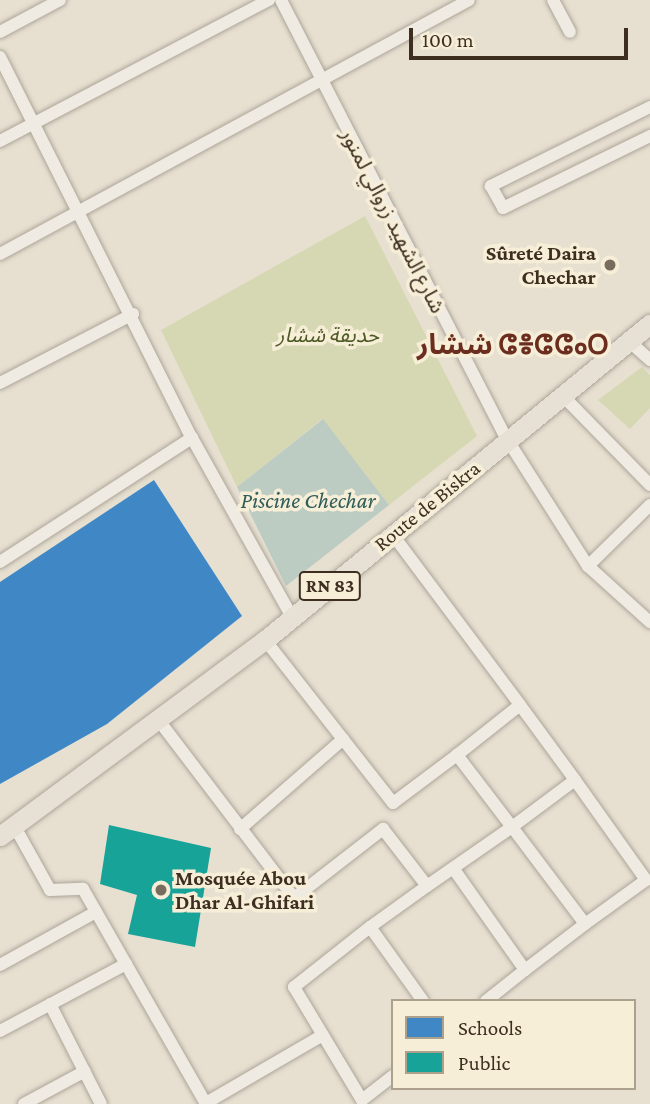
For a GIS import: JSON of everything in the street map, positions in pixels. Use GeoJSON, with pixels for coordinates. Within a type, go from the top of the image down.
{"type":"FeatureCollection","features":[{"type":"Feature","properties":{"kind":"main road","name":"Route de Biskra"},"geometry":{"type":"LineString","coordinates":[[8,832],[160,722],[265,640],[650,324]]}},
{"type":"Feature","properties":{"kind":"street"},"geometry":{"type":"LineString","coordinates":[[0,32],[60,0]]}},
{"type":"Feature","properties":{"kind":"street"},"geometry":{"type":"LineString","coordinates":[[0,141],[270,0]]}},
{"type":"Feature","properties":{"kind":"street","name":"شارع الشهيد زروالي لمنور"},"geometry":{"type":"LineString","coordinates":[[281,0],[507,439],[588,566],[648,616]]}},
{"type":"Feature","properties":{"kind":"street"},"geometry":{"type":"LineString","coordinates":[[0,254],[80,214],[320,75],[469,0]]}},
{"type":"Feature","properties":{"kind":"street"},"geometry":{"type":"LineString","coordinates":[[553,0],[570,32]]}},
{"type":"Feature","properties":{"kind":"street"},"geometry":{"type":"LineString","coordinates":[[0,57],[133,314],[192,438],[292,617]]}},
{"type":"Feature","properties":{"kind":"street"},"geometry":{"type":"LineString","coordinates":[[650,107],[492,186],[503,208],[650,136]]}},
{"type":"Feature","properties":{"kind":"street"},"geometry":{"type":"LineString","coordinates":[[0,383],[133,314]]}},
{"type":"Feature","properties":{"kind":"street"},"geometry":{"type":"LineString","coordinates":[[630,342],[650,360]]}},
{"type":"Feature","properties":{"kind":"street"},"geometry":{"type":"LineString","coordinates":[[562,395],[650,485]]}},
{"type":"Feature","properties":{"kind":"street"},"geometry":{"type":"LineString","coordinates":[[0,562],[192,438]]}},
{"type":"Feature","properties":{"kind":"street"},"geometry":{"type":"LineString","coordinates":[[588,566],[650,505]]}},
{"type":"Feature","properties":{"kind":"street"},"geometry":{"type":"LineString","coordinates":[[393,535],[646,880],[584,924],[489,999]]}},
{"type":"Feature","properties":{"kind":"street"},"geometry":{"type":"LineString","coordinates":[[265,640],[393,803],[520,705]]}},
{"type":"Feature","properties":{"kind":"street"},"geometry":{"type":"LineString","coordinates":[[160,722],[294,898],[383,829],[427,886]]}},
{"type":"Feature","properties":{"kind":"street"},"geometry":{"type":"LineString","coordinates":[[240,829],[343,739]]}},
{"type":"Feature","properties":{"kind":"street"},"geometry":{"type":"LineString","coordinates":[[457,755],[584,924]]}},
{"type":"Feature","properties":{"kind":"street"},"geometry":{"type":"LineString","coordinates":[[391,1078],[362,1100],[294,987],[370,927],[575,780]]}},
{"type":"Feature","properties":{"kind":"street"},"geometry":{"type":"LineString","coordinates":[[8,832],[50,890],[83,889],[206,1103],[323,1035]]}},
{"type":"Feature","properties":{"kind":"street"},"geometry":{"type":"LineString","coordinates":[[453,868],[525,970]]}},
{"type":"Feature","properties":{"kind":"street"},"geometry":{"type":"LineString","coordinates":[[0,965],[96,912]]}},
{"type":"Feature","properties":{"kind":"street"},"geometry":{"type":"LineString","coordinates":[[370,927],[422,999]]}},
{"type":"Feature","properties":{"kind":"street"},"geometry":{"type":"LineString","coordinates":[[0,1031],[126,964]]}},
{"type":"Feature","properties":{"kind":"street"},"geometry":{"type":"LineString","coordinates":[[50,1004],[102,1104]]}},
{"type":"Feature","properties":{"kind":"street"},"geometry":{"type":"LineString","coordinates":[[24,1104],[85,1071]]}},
{"type":"Feature","properties":{"kind":"green space","name":"حديقة ششار"},"geometry":{"type":"Polygon","coordinates":[[[365,216],[477,436],[389,505],[322,419],[237,487],[161,330],[365,216]]]}},
{"type":"Feature","properties":{"kind":"green space"},"geometry":{"type":"Polygon","coordinates":[[[642,367],[650,375],[650,408],[630,429],[598,400],[642,367]]]}},
{"type":"Feature","properties":{"kind":"water","name":"Piscine Chechar"},"geometry":{"type":"Polygon","coordinates":[[[323,419],[389,505],[286,586],[237,487],[323,419]]]}},
{"type":"Feature","properties":{"kind":"building: Schools"},"geometry":{"type":"Polygon","coordinates":[[[154,480],[242,616],[107,724],[0,784],[0,582],[154,480]]]}},
{"type":"Feature","properties":{"kind":"building: Public","name":"Mosquée Abou Dhar Al-Ghifari"},"geometry":{"type":"Polygon","coordinates":[[[109,825],[211,848],[195,947],[128,934],[137,895],[100,884],[109,825]]]}},
{"type":"Feature","properties":{"kind":"place","name":"Sûreté Daira Chechar"},"geometry":{"type":"Point","coordinates":[610,265]}},
{"type":"Feature","properties":{"kind":"place","name":"Mosquée Abou Dhar Al-Ghifari"},"geometry":{"type":"Point","coordinates":[161,890]}},
{"type":"Feature","properties":{"kind":"district","name":"ششار ⵛⴻⵛⵛⴰⵔ"},"geometry":{"type":"Point","coordinates":[513,345]}}]}
